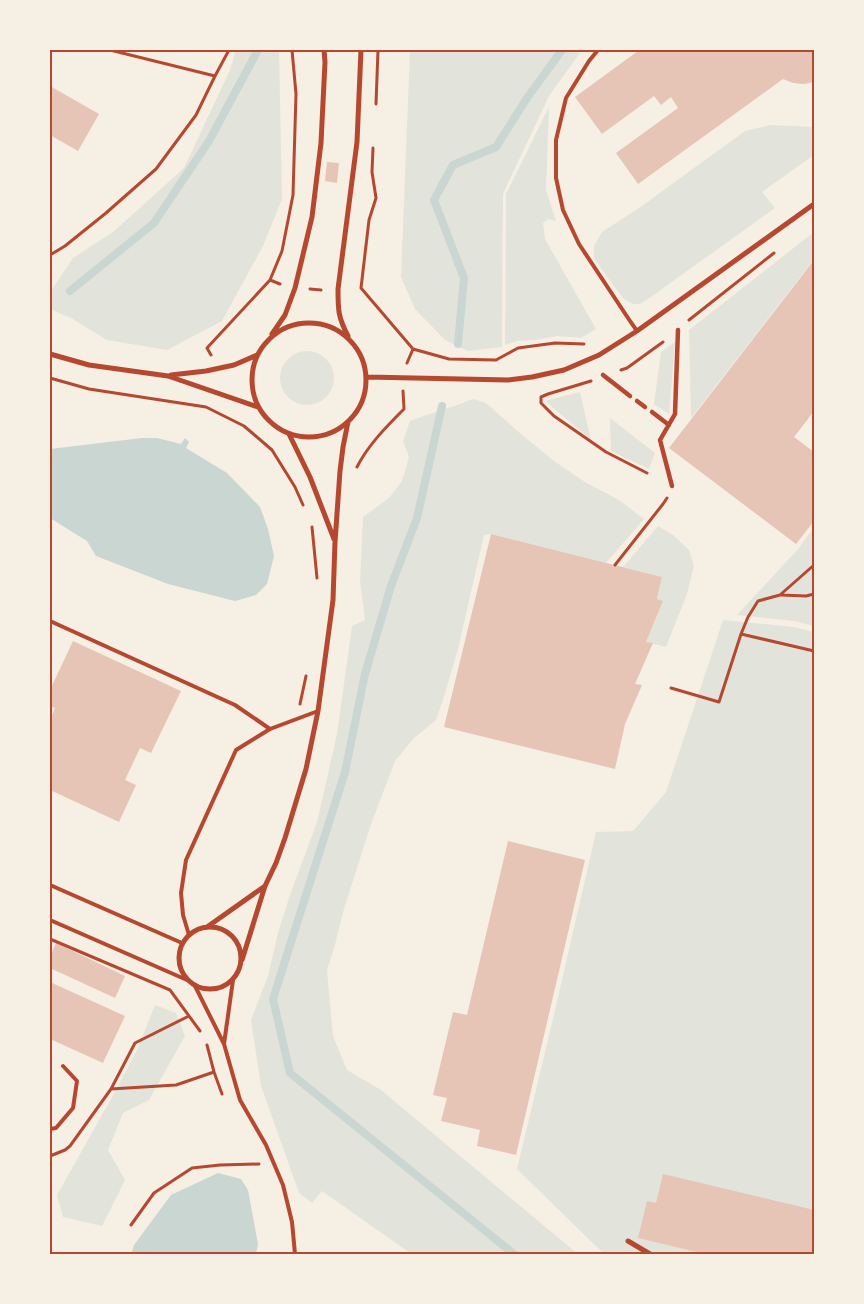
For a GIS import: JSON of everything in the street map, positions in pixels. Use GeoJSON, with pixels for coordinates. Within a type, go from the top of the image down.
{"type":"FeatureCollection","features":[{"type":"Feature","properties":{"kind":"street"},"geometry":{"type":"LineString","coordinates":[[324,50],[321,143],[312,217],[295,288],[285,316],[257,355],[252,372],[252,390],[258,407],[266,418],[277,428],[289,434],[304,437],[320,436],[335,431],[348,422],[358,410],[365,394],[367,377],[364,363],[358,350],[349,338],[338,313],[338,289],[357,142],[362,63],[361,50]]}},
{"type":"Feature","properties":{"kind":"street"},"geometry":{"type":"LineString","coordinates":[[367,377],[508,380],[564,370],[599,355],[637,331],[814,204]]}},
{"type":"Feature","properties":{"kind":"street"},"geometry":{"type":"LineString","coordinates":[[270,336],[285,327],[302,322],[319,323],[335,328],[349,338]]}},
{"type":"Feature","properties":{"kind":"street"},"geometry":{"type":"LineString","coordinates":[[672,486],[660,440],[675,414],[678,330]]}},
{"type":"Feature","properties":{"kind":"street"},"geometry":{"type":"LineString","coordinates":[[50,354],[90,365],[168,376],[258,407]]}},
{"type":"Feature","properties":{"kind":"street"},"geometry":{"type":"LineString","coordinates":[[168,376],[234,365],[257,355]]}},
{"type":"Feature","properties":{"kind":"street"},"geometry":{"type":"LineString","coordinates":[[603,375],[630,396]]}},
{"type":"Feature","properties":{"kind":"street"},"geometry":{"type":"LineString","coordinates":[[637,401],[645,408]]}},
{"type":"Feature","properties":{"kind":"street"},"geometry":{"type":"LineString","coordinates":[[652,412],[669,425]]}},
{"type":"Feature","properties":{"kind":"street"},"geometry":{"type":"LineString","coordinates":[[242,960],[236,940],[228,932],[218,928],[207,927],[197,929],[189,935],[182,944],[178,963],[181,972],[187,980],[205,990],[215,990],[233,980],[239,971],[265,886],[285,838],[306,769],[318,711],[333,600],[340,471],[348,422]]}},
{"type":"Feature","properties":{"kind":"street"},"geometry":{"type":"LineString","coordinates":[[289,434],[310,477],[335,542]]}},
{"type":"Feature","properties":{"kind":"street"},"geometry":{"type":"LineString","coordinates":[[207,927],[265,886]]}},
{"type":"Feature","properties":{"kind":"street"},"geometry":{"type":"LineString","coordinates":[[628,1241],[650,1254]]}},
{"type":"Feature","properties":{"kind":"lane"},"geometry":{"type":"LineString","coordinates":[[598,50],[566,98],[556,140],[556,178],[563,210],[579,244],[637,331]]}},
{"type":"Feature","properties":{"kind":"lane"},"geometry":{"type":"LineString","coordinates":[[50,621],[235,705],[270,729]]}},
{"type":"Feature","properties":{"kind":"lane"},"geometry":{"type":"LineString","coordinates":[[189,935],[183,915],[181,893],[186,860],[236,750],[270,729],[318,711]]}},
{"type":"Feature","properties":{"kind":"lane"},"geometry":{"type":"LineString","coordinates":[[50,885],[182,944]]}},
{"type":"Feature","properties":{"kind":"lane"},"geometry":{"type":"LineString","coordinates":[[50,920],[187,980]]}},
{"type":"Feature","properties":{"kind":"lane"},"geometry":{"type":"LineString","coordinates":[[224,1044],[233,980]]}},
{"type":"Feature","properties":{"kind":"lane"},"geometry":{"type":"LineString","coordinates":[[195,986],[224,1044],[240,1100],[266,1145],[283,1184],[292,1222],[295,1254]]}},
{"type":"Feature","properties":{"kind":"lane"},"geometry":{"type":"LineString","coordinates":[[50,1128],[56,1128],[73,1108],[76,1081],[63,1066]]}},
{"type":"Feature","properties":{"kind":"path"},"geometry":{"type":"LineString","coordinates":[[110,50],[215,76]]}},
{"type":"Feature","properties":{"kind":"path"},"geometry":{"type":"LineString","coordinates":[[50,255],[65,246],[106,213],[156,169],[196,115],[230,50]]}},
{"type":"Feature","properties":{"kind":"path"},"geometry":{"type":"LineString","coordinates":[[211,356],[207,348],[270,280],[282,251],[293,195],[296,94],[292,50]]}},
{"type":"Feature","properties":{"kind":"path"},"geometry":{"type":"LineString","coordinates":[[376,104],[378,50]]}},
{"type":"Feature","properties":{"kind":"path"},"geometry":{"type":"LineString","coordinates":[[373,143],[372,172],[376,198],[369,220],[361,288],[413,349],[449,359],[496,360],[518,348],[556,343],[591,345]]}},
{"type":"Feature","properties":{"kind":"path"},"geometry":{"type":"LineString","coordinates":[[647,472],[606,452],[554,416],[541,403],[541,397],[627,368],[774,253]]}},
{"type":"Feature","properties":{"kind":"path"},"geometry":{"type":"LineString","coordinates":[[270,280],[280,284]]}},
{"type":"Feature","properties":{"kind":"path"},"geometry":{"type":"LineString","coordinates":[[354,288],[361,288]]}},
{"type":"Feature","properties":{"kind":"path"},"geometry":{"type":"LineString","coordinates":[[307,289],[320,290]]}},
{"type":"Feature","properties":{"kind":"path"},"geometry":{"type":"LineString","coordinates":[[354,473],[362,457],[386,426],[404,409],[401,378],[413,349]]}},
{"type":"Feature","properties":{"kind":"path"},"geometry":{"type":"LineString","coordinates":[[50,378],[89,389],[206,408],[244,426],[272,450],[295,487],[305,510]]}},
{"type":"Feature","properties":{"kind":"path"},"geometry":{"type":"LineString","coordinates":[[615,565],[664,504],[672,486]]}},
{"type":"Feature","properties":{"kind":"path"},"geometry":{"type":"LineString","coordinates":[[312,526],[317,579]]}},
{"type":"Feature","properties":{"kind":"path"},"geometry":{"type":"LineString","coordinates":[[780,595],[814,565]]}},
{"type":"Feature","properties":{"kind":"path"},"geometry":{"type":"LineString","coordinates":[[671,688],[719,702],[741,634],[748,617],[758,601],[780,595],[806,596],[814,594]]}},
{"type":"Feature","properties":{"kind":"path"},"geometry":{"type":"LineString","coordinates":[[741,634],[814,651]]}},
{"type":"Feature","properties":{"kind":"path"},"geometry":{"type":"LineString","coordinates":[[297,719],[307,672]]}},
{"type":"Feature","properties":{"kind":"path"},"geometry":{"type":"LineString","coordinates":[[50,938],[170,990],[200,1032]]}},
{"type":"Feature","properties":{"kind":"path"},"geometry":{"type":"LineString","coordinates":[[50,1156],[70,1146],[111,1089],[134,1043],[189,1016]]}},
{"type":"Feature","properties":{"kind":"path"},"geometry":{"type":"LineString","coordinates":[[206,1040],[214,1072],[225,1100]]}},
{"type":"Feature","properties":{"kind":"path"},"geometry":{"type":"LineString","coordinates":[[111,1089],[176,1085],[214,1072]]}},
{"type":"Feature","properties":{"kind":"path"},"geometry":{"type":"LineString","coordinates":[[131,1225],[154,1193],[192,1168],[260,1164],[256,1157]]}},
{"type":"Feature","properties":{"kind":"shaded area"},"geometry":{"type":"Polygon","coordinates":[[[236,50],[279,50],[282,199],[263,246],[222,321],[167,350],[107,340],[71,318],[50,309],[50,292],[73,258],[113,232],[184,168],[230,70],[236,50]]]}},
{"type":"Feature","properties":{"kind":"shaded area"},"geometry":{"type":"Polygon","coordinates":[[[410,50],[582,50],[549,96],[503,194],[502,347],[468,351],[445,340],[415,309],[401,277],[410,50]]]}},
{"type":"Feature","properties":{"kind":"shaded area"},"geometry":{"type":"Polygon","coordinates":[[[549,107],[546,190],[556,221],[549,219],[543,223],[545,239],[596,329],[581,338],[557,336],[517,341],[505,345],[506,194],[549,107]]]}},
{"type":"Feature","properties":{"kind":"shaded area"},"geometry":{"type":"Polygon","coordinates":[[[770,125],[814,127],[814,155],[762,192],[775,208],[640,304],[633,304],[624,299],[594,258],[594,246],[602,232],[639,208],[745,131],[770,125]]]}},
{"type":"Feature","properties":{"kind":"shaded area"},"geometry":{"type":"Polygon","coordinates":[[[814,232],[814,259],[691,418],[689,330],[814,232]]]}},
{"type":"Feature","properties":{"kind":"shaded area"},"geometry":{"type":"Polygon","coordinates":[[[675,342],[669,414],[654,404],[661,352],[675,342]]]}},
{"type":"Feature","properties":{"kind":"shaded area"},"geometry":{"type":"Polygon","coordinates":[[[302,351],[312,351],[322,355],[330,363],[334,378],[330,393],[322,401],[312,405],[302,405],[292,401],[284,393],[280,383],[280,373],[284,363],[292,355],[302,351]]]}},
{"type":"Feature","properties":{"kind":"shaded area"},"geometry":{"type":"Polygon","coordinates":[[[580,392],[591,440],[545,401],[580,392]]]}},
{"type":"Feature","properties":{"kind":"shaded area"},"geometry":{"type":"Polygon","coordinates":[[[473,399],[486,403],[554,461],[585,482],[619,500],[644,519],[606,563],[491,534],[484,535],[458,649],[436,720],[414,738],[395,761],[370,827],[344,909],[327,970],[333,1036],[347,1070],[381,1090],[578,1254],[409,1254],[322,1191],[312,1203],[299,1193],[261,1086],[251,1020],[268,976],[278,933],[290,895],[317,822],[337,734],[352,626],[365,620],[360,582],[363,517],[389,498],[402,481],[409,457],[403,441],[410,421],[473,399]]]}},
{"type":"Feature","properties":{"kind":"shaded area"},"geometry":{"type":"Polygon","coordinates":[[[610,418],[655,453],[649,469],[611,451],[610,418]]]}},
{"type":"Feature","properties":{"kind":"shaded area"},"geometry":{"type":"Polygon","coordinates":[[[142,438],[157,438],[181,444],[185,438],[189,442],[186,448],[227,473],[260,507],[268,529],[274,556],[267,584],[256,595],[235,601],[168,584],[96,556],[87,541],[50,518],[50,449],[142,438]]]}},
{"type":"Feature","properties":{"kind":"shaded area"},"geometry":{"type":"Polygon","coordinates":[[[658,526],[673,535],[689,550],[694,566],[687,594],[666,647],[646,642],[663,601],[657,599],[662,577],[623,567],[658,526]]]}},
{"type":"Feature","properties":{"kind":"shaded area"},"geometry":{"type":"Polygon","coordinates":[[[814,527],[814,626],[794,621],[737,615],[799,548],[814,527]]]}},
{"type":"Feature","properties":{"kind":"shaded area"},"geometry":{"type":"Polygon","coordinates":[[[723,620],[794,627],[814,632],[814,1254],[604,1254],[517,1169],[596,832],[633,831],[666,792],[723,620]]]}},
{"type":"Feature","properties":{"kind":"shaded area"},"geometry":{"type":"Polygon","coordinates":[[[155,1005],[176,1013],[185,1036],[149,1100],[123,1113],[108,1150],[125,1180],[102,1226],[63,1217],[57,1195],[137,1050],[155,1005]]]}},
{"type":"Feature","properties":{"kind":"shaded area"},"geometry":{"type":"Polygon","coordinates":[[[218,1173],[241,1179],[248,1190],[258,1244],[256,1254],[131,1254],[134,1245],[171,1195],[218,1173]]]}},
{"type":"Feature","properties":{"kind":"building"},"geometry":{"type":"Polygon","coordinates":[[[637,50],[814,50],[814,82],[804,84],[793,83],[783,79],[638,184],[616,153],[678,108],[671,97],[661,105],[654,96],[602,134],[575,97],[637,50]]]}},
{"type":"Feature","properties":{"kind":"building"},"geometry":{"type":"Polygon","coordinates":[[[50,86],[99,114],[78,151],[50,135],[50,86]]]}},
{"type":"Feature","properties":{"kind":"building"},"geometry":{"type":"Polygon","coordinates":[[[327,162],[339,163],[337,183],[325,181],[327,162]]]}},
{"type":"Feature","properties":{"kind":"building"},"geometry":{"type":"Polygon","coordinates":[[[814,260],[814,411],[794,437],[814,452],[814,521],[796,544],[669,448],[814,260]]]}},
{"type":"Feature","properties":{"kind":"building"},"geometry":{"type":"Polygon","coordinates":[[[491,534],[662,577],[657,599],[663,601],[646,642],[653,643],[635,684],[642,685],[625,724],[615,769],[444,727],[491,534]]]}},
{"type":"Feature","properties":{"kind":"building"},"geometry":{"type":"Polygon","coordinates":[[[73,641],[181,691],[151,753],[140,748],[125,780],[136,785],[119,822],[50,790],[50,720],[55,708],[50,706],[50,690],[73,641]]]}},
{"type":"Feature","properties":{"kind":"building"},"geometry":{"type":"Polygon","coordinates":[[[508,841],[585,860],[516,1155],[477,1146],[480,1130],[441,1121],[447,1098],[433,1095],[453,1012],[467,1015],[508,841]]]}},
{"type":"Feature","properties":{"kind":"building"},"geometry":{"type":"Polygon","coordinates":[[[56,943],[125,976],[115,998],[50,968],[50,957],[56,943]]]}},
{"type":"Feature","properties":{"kind":"building"},"geometry":{"type":"Polygon","coordinates":[[[50,982],[125,1016],[103,1063],[50,1039],[50,982]]]}},
{"type":"Feature","properties":{"kind":"building"},"geometry":{"type":"Polygon","coordinates":[[[663,1174],[814,1210],[814,1254],[705,1254],[638,1238],[647,1201],[656,1203],[663,1174]]]}},
{"type":"Feature","properties":{"kind":"waterway"},"geometry":{"type":"LineString","coordinates":[[70,291],[154,223],[209,141],[258,50]]}},
{"type":"Feature","properties":{"kind":"waterway"},"geometry":{"type":"LineString","coordinates":[[458,344],[464,278],[434,200],[453,165],[496,147],[527,98],[562,50]]}},
{"type":"Feature","properties":{"kind":"waterway"},"geometry":{"type":"LineString","coordinates":[[442,406],[417,518],[391,586],[365,674],[345,772],[273,999],[290,1073],[514,1254]]}}]}
